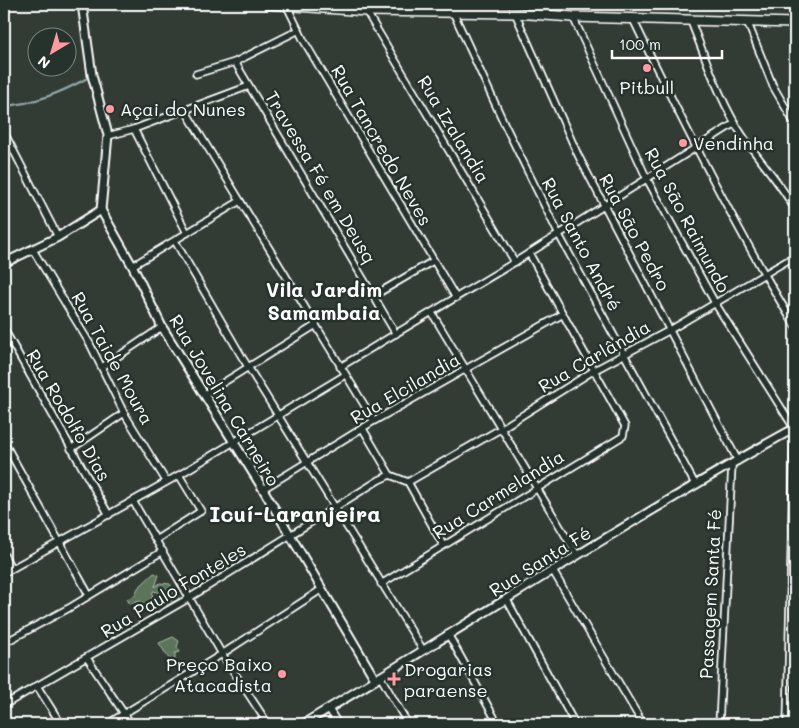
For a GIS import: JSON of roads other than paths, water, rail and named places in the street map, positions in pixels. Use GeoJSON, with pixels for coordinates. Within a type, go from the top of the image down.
{"type":"FeatureCollection","features":[{"type":"Feature","properties":{"kind":"main road"},"geometry":{"type":"LineString","coordinates":[[268,4],[318,5],[366,11],[515,13],[573,17],[795,23]]}},
{"type":"Feature","properties":{"kind":"street"},"geometry":{"type":"LineString","coordinates":[[4,263],[58,237],[101,210],[108,136],[92,75],[82,4]]}},
{"type":"Feature","properties":{"kind":"street","name":"Rua Tancredo Neves"},"geometry":{"type":"LineString","coordinates":[[286,4],[299,30],[456,298]]}},
{"type":"Feature","properties":{"kind":"street","name":"Rua Izalandia"},"geometry":{"type":"LineString","coordinates":[[366,11],[515,262]]}},
{"type":"Feature","properties":{"kind":"street","name":"Rua Santo André"},"geometry":{"type":"LineString","coordinates":[[453,12],[504,123],[559,234],[696,484]]}},
{"type":"Feature","properties":{"kind":"street","name":"Rua São Pedro"},"geometry":{"type":"LineString","coordinates":[[515,13],[578,155],[670,330],[735,463]]}},
{"type":"Feature","properties":{"kind":"street","name":"Rua São Raimundo"},"geometry":{"type":"LineString","coordinates":[[573,17],[646,178],[715,303],[795,428]]}},
{"type":"Feature","properties":{"kind":"street"},"geometry":{"type":"LineString","coordinates":[[633,19],[696,149],[764,275],[795,326]]}},
{"type":"Feature","properties":{"kind":"street"},"geometry":{"type":"LineString","coordinates":[[690,19],[735,123],[753,153],[779,182],[795,210]]}},
{"type":"Feature","properties":{"kind":"street"},"geometry":{"type":"LineString","coordinates":[[747,21],[773,86],[795,124]]}},
{"type":"Feature","properties":{"kind":"street"},"geometry":{"type":"LineString","coordinates":[[196,74],[235,62],[299,30]]}},
{"type":"Feature","properties":{"kind":"street","name":"Travessa Fé em Deusq"},"geometry":{"type":"LineString","coordinates":[[235,62],[375,295],[396,334]]}},
{"type":"Feature","properties":{"kind":"street"},"geometry":{"type":"LineString","coordinates":[[108,136],[134,129],[249,86]]}},
{"type":"Feature","properties":{"kind":"street"},"geometry":{"type":"LineString","coordinates":[[185,110],[374,421]]}},
{"type":"Feature","properties":{"kind":"street"},"geometry":{"type":"LineString","coordinates":[[340,367],[515,262],[735,123]]}},
{"type":"Feature","properties":{"kind":"street"},"geometry":{"type":"LineString","coordinates":[[134,129],[187,233]]}},
{"type":"Feature","properties":{"kind":"street"},"geometry":{"type":"LineString","coordinates":[[4,132],[58,237]]}},
{"type":"Feature","properties":{"kind":"street"},"geometry":{"type":"LineString","coordinates":[[132,266],[240,201]]}},
{"type":"Feature","properties":{"kind":"street","name":"Rua Jovelina Carneiro"},"geometry":{"type":"LineString","coordinates":[[101,210],[132,266],[162,327],[263,489],[290,537],[377,678],[408,724]]}},
{"type":"Feature","properties":{"kind":"street"},"geometry":{"type":"LineString","coordinates":[[175,241],[278,416],[423,650]]}},
{"type":"Feature","properties":{"kind":"street","name":"Rua Taide Moura"},"geometry":{"type":"LineString","coordinates":[[33,250],[102,367],[124,413],[166,482]]}},
{"type":"Feature","properties":{"kind":"street"},"geometry":{"type":"LineString","coordinates":[[529,253],[594,371]]}},
{"type":"Feature","properties":{"kind":"street","name":"Rua Carlândia"},"geometry":{"type":"LineString","coordinates":[[408,482],[502,428],[594,371],[670,330],[795,256]]}},
{"type":"Feature","properties":{"kind":"street"},"geometry":{"type":"LineString","coordinates":[[375,295],[433,261]]}},
{"type":"Feature","properties":{"kind":"street"},"geometry":{"type":"LineString","coordinates":[[432,313],[577,555]]}},
{"type":"Feature","properties":{"kind":"street","name":"Rua Elcilandia"},"geometry":{"type":"LineString","coordinates":[[263,489],[374,421],[563,314]]}},
{"type":"Feature","properties":{"kind":"street"},"geometry":{"type":"LineString","coordinates":[[204,394],[316,325]]}},
{"type":"Feature","properties":{"kind":"street"},"geometry":{"type":"LineString","coordinates":[[102,367],[162,327]]}},
{"type":"Feature","properties":{"kind":"street","name":"Rua Rodolfo Dias"},"geometry":{"type":"LineString","coordinates":[[4,329],[109,515]]}},
{"type":"Feature","properties":{"kind":"street","name":"Rua Carmelandia"},"geometry":{"type":"LineString","coordinates":[[381,584],[623,436],[625,426],[594,371]]}},
{"type":"Feature","properties":{"kind":"street"},"geometry":{"type":"LineString","coordinates":[[4,573],[166,482],[345,375]]}},
{"type":"Feature","properties":{"kind":"street"},"geometry":{"type":"LineString","coordinates":[[71,449],[124,413]]}},
{"type":"Feature","properties":{"kind":"street"},"geometry":{"type":"LineString","coordinates":[[787,724],[795,428]]}},
{"type":"Feature","properties":{"kind":"street","name":"Rua Santa Fé"},"geometry":{"type":"LineString","coordinates":[[303,724],[448,634],[507,600],[577,555],[795,428]]}},
{"type":"Feature","properties":{"kind":"street"},"geometry":{"type":"LineString","coordinates":[[363,429],[390,475],[408,482],[443,545]]}},
{"type":"Feature","properties":{"kind":"street"},"geometry":{"type":"LineString","coordinates":[[4,442],[89,595]]}},
{"type":"Feature","properties":{"kind":"street","name":"Passagem Santa Fé"},"geometry":{"type":"LineString","coordinates":[[719,724],[735,463]]}},
{"type":"Feature","properties":{"kind":"street"},"geometry":{"type":"LineString","coordinates":[[157,539],[201,511],[178,474]]}},
{"type":"Feature","properties":{"kind":"street","name":"Rua Paulo Fonteles"},"geometry":{"type":"LineString","coordinates":[[4,705],[190,598],[390,475]]}},
{"type":"Feature","properties":{"kind":"street"},"geometry":{"type":"LineString","coordinates":[[133,501],[157,539],[162,551],[222,654],[268,724]]}},
{"type":"Feature","properties":{"kind":"street"},"geometry":{"type":"LineString","coordinates":[[4,644],[162,551]]}},
{"type":"Feature","properties":{"kind":"street"},"geometry":{"type":"LineString","coordinates":[[4,555],[11,568]]}},
{"type":"Feature","properties":{"kind":"street"},"geometry":{"type":"LineString","coordinates":[[553,571],[641,722]]}},
{"type":"Feature","properties":{"kind":"street"},"geometry":{"type":"LineString","coordinates":[[107,724],[222,654],[322,589]]}},
{"type":"Feature","properties":{"kind":"street"},"geometry":{"type":"LineString","coordinates":[[507,600],[575,724]]}},
{"type":"Feature","properties":{"kind":"street"},"geometry":{"type":"LineString","coordinates":[[448,634],[498,724]]}},
{"type":"Feature","properties":{"kind":"street"},"geometry":{"type":"LineString","coordinates":[[87,658],[131,724]]}},
{"type":"Feature","properties":{"kind":"street"},"geometry":{"type":"LineString","coordinates":[[37,686],[61,724]]}},
{"type":"Feature","properties":{"kind":"street"},"geometry":{"type":"LineString","coordinates":[[329,709],[338,724]]}},
{"type":"Feature","properties":{"kind":"waterway"},"geometry":{"type":"LineString","coordinates":[[4,106],[26,103],[49,96],[91,76]]}},
{"type":"Feature","properties":{"kind":"place","name":"Pitbull"},"geometry":{"type":"Point","coordinates":[647,68]}},
{"type":"Feature","properties":{"kind":"place","name":"Açai do Nunes"},"geometry":{"type":"Point","coordinates":[110,109]}},
{"type":"Feature","properties":{"kind":"place","name":"Vendinha"},"geometry":{"type":"Point","coordinates":[683,143]}},
{"type":"Feature","properties":{"kind":"place","name":"Preço Baixo Atacadista"},"geometry":{"type":"Point","coordinates":[282,674]}},
{"type":"Feature","properties":{"kind":"place","name":"Drogarias paraense"},"geometry":{"type":"Point","coordinates":[394,679]}},
{"type":"Feature","properties":{"kind":"district","name":"Vila Jardim Samambaia"},"geometry":{"type":"Point","coordinates":[324,300]}},
{"type":"Feature","properties":{"kind":"district","name":"Icuí-Laranjeira"},"geometry":{"type":"Point","coordinates":[295,513]}}]}
